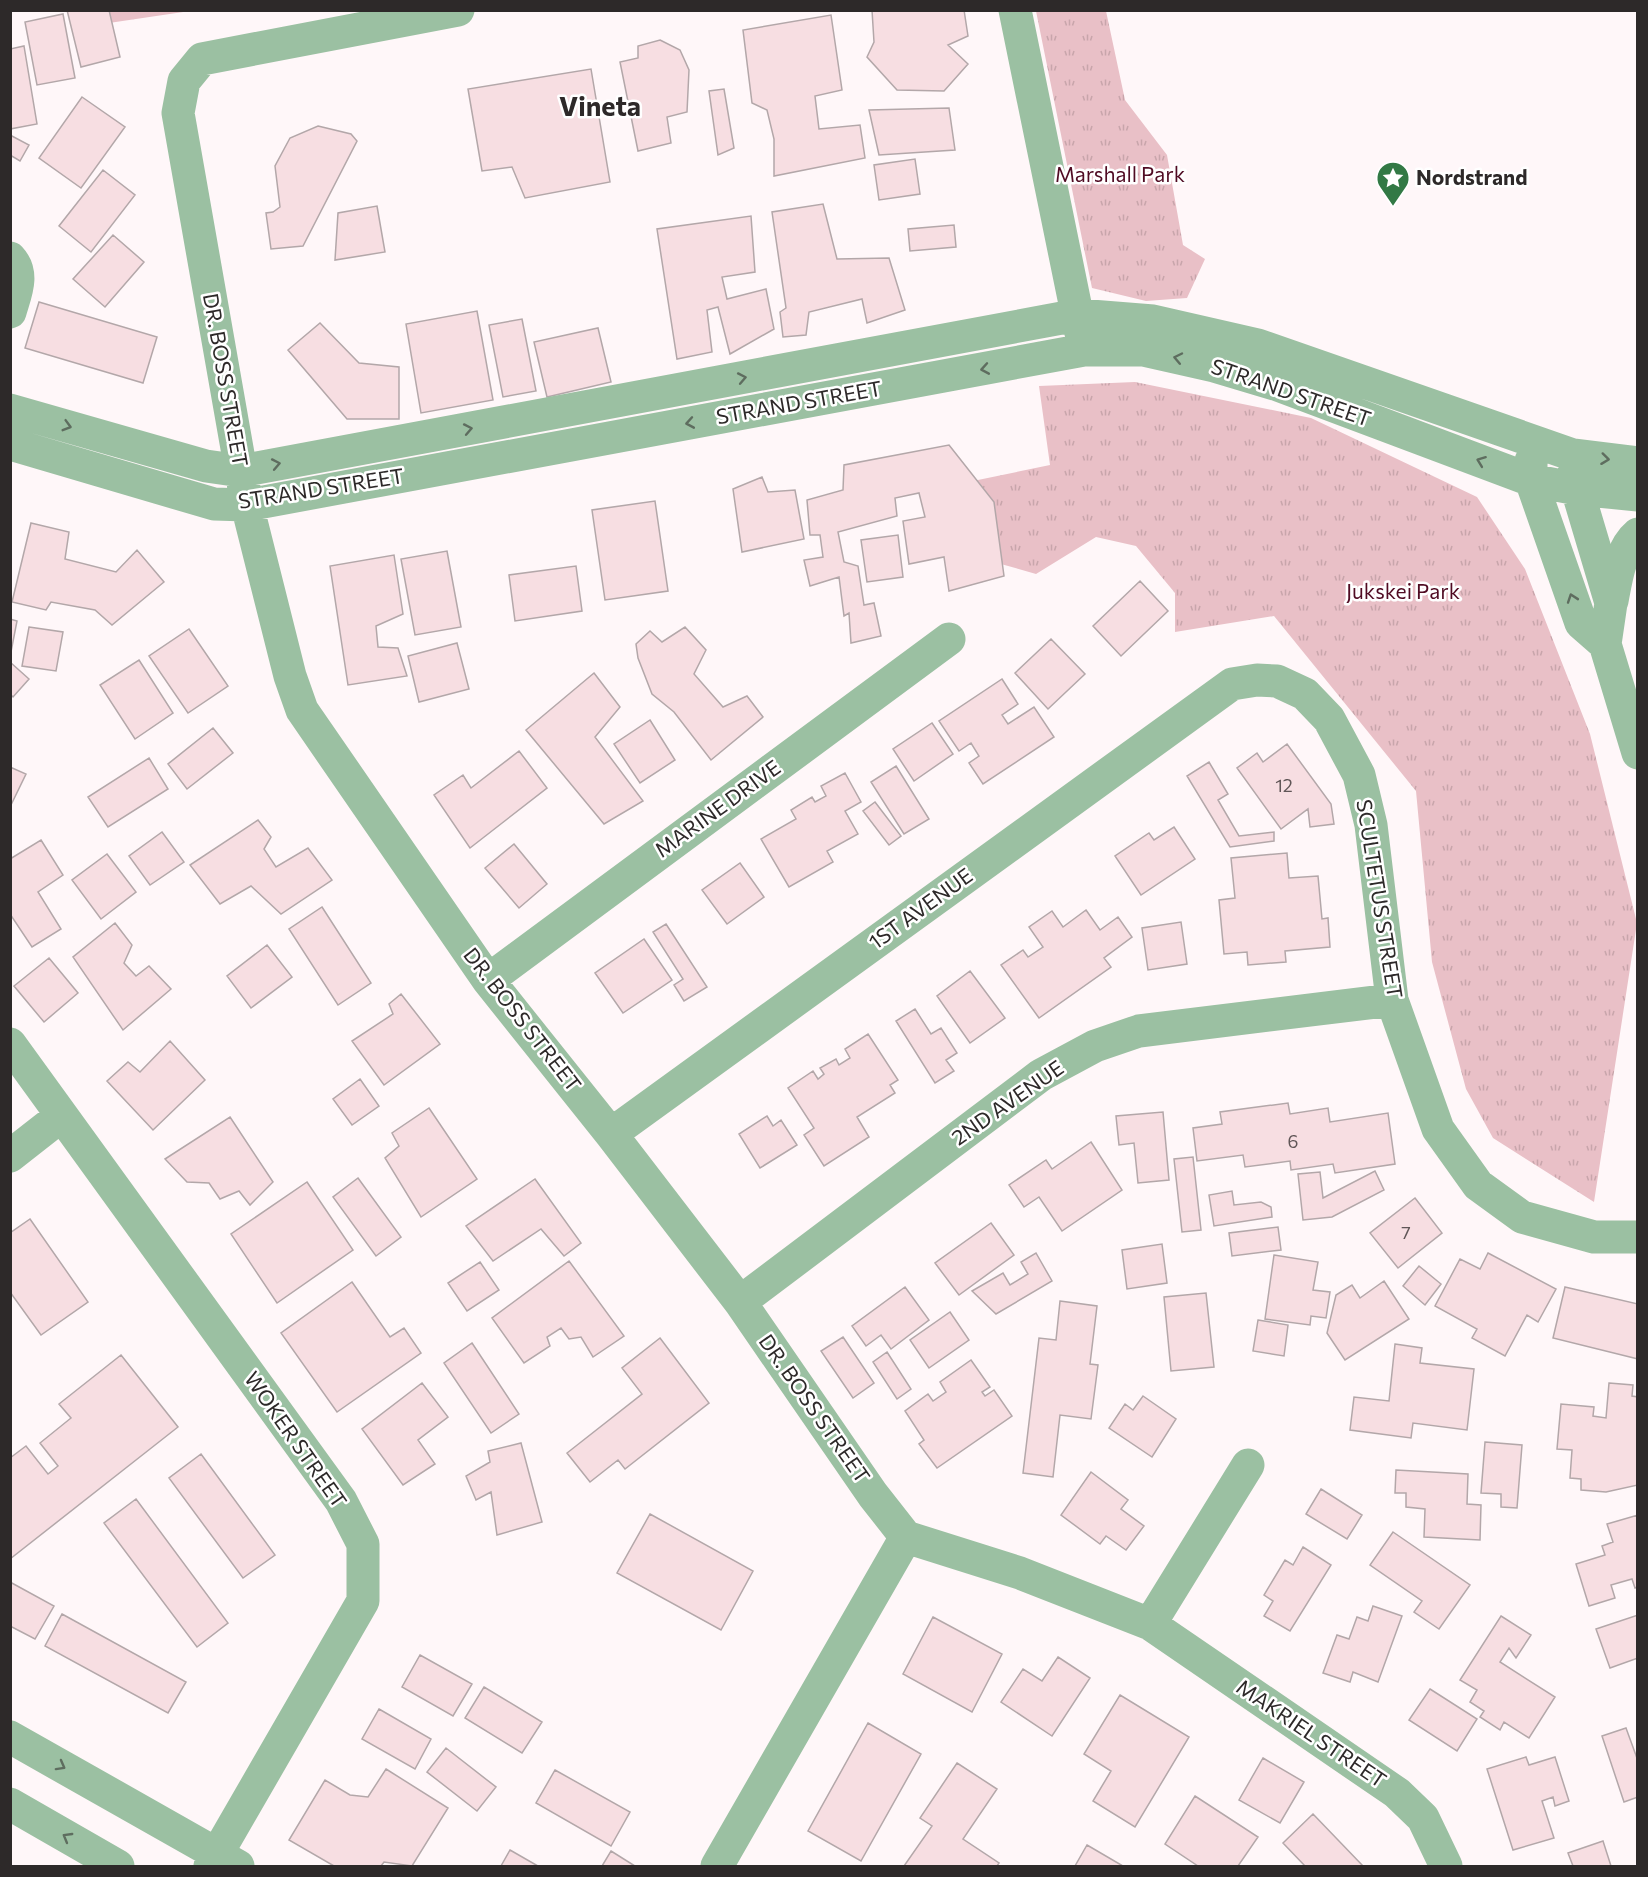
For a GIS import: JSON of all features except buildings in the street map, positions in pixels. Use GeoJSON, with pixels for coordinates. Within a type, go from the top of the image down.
{"type":"FeatureCollection","features":[{"type":"Feature","properties":{"kind":"street","name":"DR. BOSS STREET"},"geometry":{"type":"LineString","coordinates":[[458,10],[202,58],[184,81],[178,113],[247,505],[290,676],[302,710],[488,980],[611,1134],[740,1302],[873,1495],[906,1537]]}},
{"type":"Feature","properties":{"kind":"street"},"geometry":{"type":"LineString","coordinates":[[1015,10],[1084,350]]}},
{"type":"Feature","properties":{"kind":"street"},"geometry":{"type":"LineString","coordinates":[[10,258],[18,269],[19,278],[10,312]]}},
{"type":"Feature","properties":{"kind":"street","name":"STRAND STREET"},"geometry":{"type":"LineString","coordinates":[[10,410],[206,465],[241,471],[1078,315],[1153,321],[1258,345],[1573,455],[1638,463]]}},
{"type":"Feature","properties":{"kind":"street","name":"STRAND STREET"},"geometry":{"type":"LineString","coordinates":[[10,444],[214,504],[247,505],[1084,350],[1143,350],[1214,366],[1278,385],[1531,480],[1577,489],[1638,495]]}},
{"type":"Feature","properties":{"kind":"street"},"geometry":{"type":"LineString","coordinates":[[1531,440],[1531,480],[1581,623],[1605,644]]}},
{"type":"Feature","properties":{"kind":"street"},"geometry":{"type":"LineString","coordinates":[[1573,455],[1577,489],[1611,603]]}},
{"type":"Feature","properties":{"kind":"street"},"geometry":{"type":"LineString","coordinates":[[1638,534],[1632,538],[1619,568],[1605,644],[1638,753]]}},
{"type":"Feature","properties":{"kind":"street","name":"MARINE DRIVE"},"geometry":{"type":"LineString","coordinates":[[488,980],[949,639]]}},
{"type":"Feature","properties":{"kind":"street","name":"SCULTETUS STREET"},"geometry":{"type":"LineString","coordinates":[[1232,684],[1277,681],[1305,694],[1329,719],[1359,775],[1371,825],[1392,1000],[1438,1129],[1478,1185],[1522,1217],[1594,1238],[1638,1238]]}},
{"type":"Feature","properties":{"kind":"street","name":"1ST AVENUE"},"geometry":{"type":"LineString","coordinates":[[611,1134],[1232,684]]}},
{"type":"Feature","properties":{"kind":"street","name":"2ND AVENUE"},"geometry":{"type":"LineString","coordinates":[[740,1302],[1041,1075],[1095,1046],[1139,1031],[1392,1000]]}},
{"type":"Feature","properties":{"kind":"street","name":"WOKER STREET"},"geometry":{"type":"LineString","coordinates":[[10,1044],[341,1501],[363,1544],[363,1601],[222,1862]]}},
{"type":"Feature","properties":{"kind":"street"},"geometry":{"type":"LineString","coordinates":[[10,1156],[61,1116]]}},
{"type":"Feature","properties":{"kind":"street"},"geometry":{"type":"LineString","coordinates":[[1150,1624],[1248,1465]]}},
{"type":"Feature","properties":{"kind":"street"},"geometry":{"type":"LineString","coordinates":[[717,1866],[906,1537]]}},
{"type":"Feature","properties":{"kind":"street","name":"MAKRIEL STREET"},"geometry":{"type":"LineString","coordinates":[[906,1537],[1020,1573],[1150,1624],[1397,1793],[1423,1818],[1446,1866]]}},
{"type":"Feature","properties":{"kind":"street"},"geometry":{"type":"LineString","coordinates":[[10,1737],[222,1862]]}},
{"type":"Feature","properties":{"kind":"street"},"geometry":{"type":"LineString","coordinates":[[10,1804],[118,1866]]}},
{"type":"Feature","properties":{"kind":"green space"},"geometry":{"type":"Polygon","coordinates":[[[104,11],[190,11],[109,23],[104,11]]]}},
{"type":"Feature","properties":{"kind":"green space","name":"Marshall Park"},"geometry":{"type":"Polygon","coordinates":[[[1036,11],[1106,11],[1125,100],[1167,155],[1183,245],[1205,259],[1187,298],[1146,301],[1092,288],[1036,11]]]}},
{"type":"Feature","properties":{"kind":"green space","name":"Jukskei Park"},"geometry":{"type":"Polygon","coordinates":[[[1135,382],[1311,418],[1477,497],[1525,569],[1590,734],[1637,923],[1594,1202],[1493,1138],[1466,1089],[1432,962],[1416,791],[1274,616],[1175,632],[1175,593],[1136,546],[1096,537],[1036,574],[1001,564],[973,481],[1050,465],[1039,386],[1135,382]]]}},
{"type":"Feature","properties":{"kind":"place","name":"Nordstrand"},"geometry":{"type":"Point","coordinates":[1393,207]}},
{"type":"Feature","properties":{"kind":"district","name":"Vineta"},"geometry":{"type":"Point","coordinates":[600,107]}}]}
